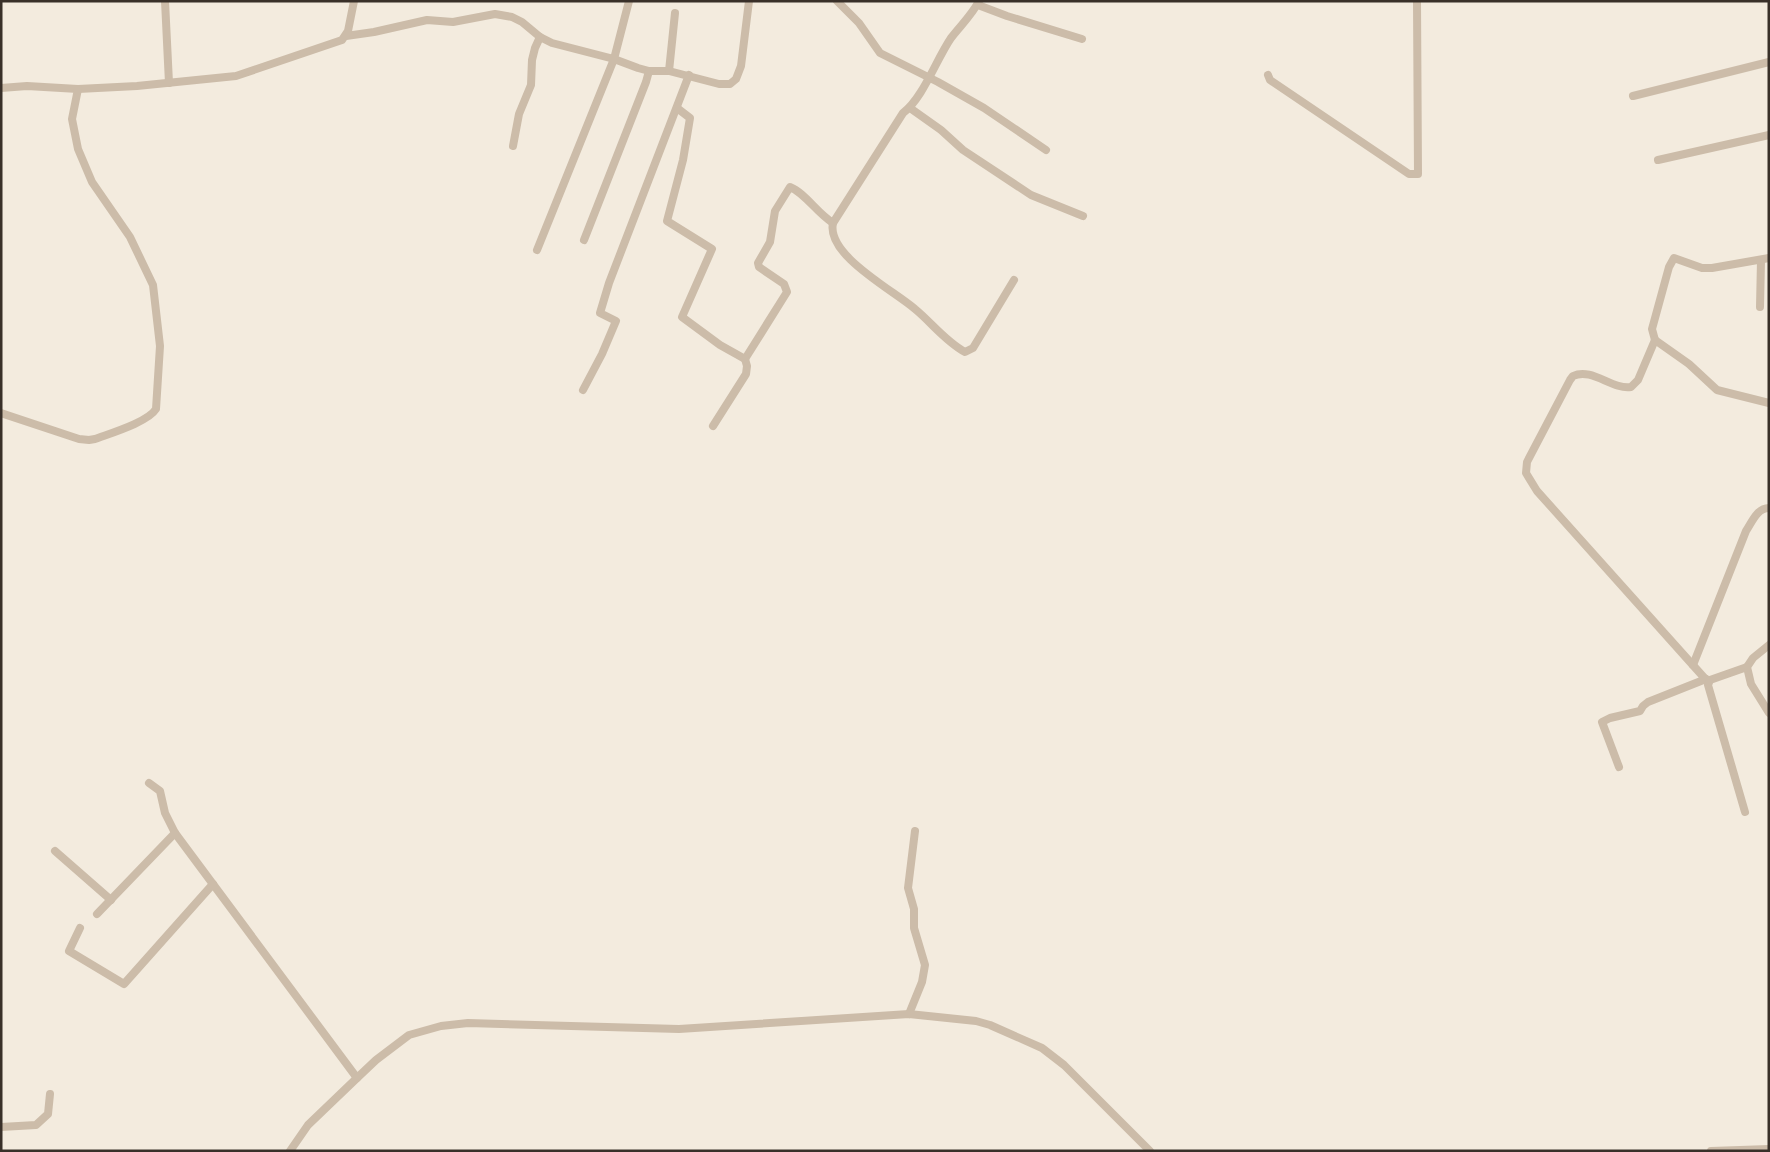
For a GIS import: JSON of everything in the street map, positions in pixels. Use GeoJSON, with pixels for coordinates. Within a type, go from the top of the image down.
{"type":"FeatureCollection","features":[{"type":"Feature","properties":{"kind":"street"},"geometry":{"type":"LineString","coordinates":[[165,1],[169,83]]}},
{"type":"Feature","properties":{"kind":"street"},"geometry":{"type":"LineString","coordinates":[[346,36],[354,1]]}},
{"type":"Feature","properties":{"kind":"street"},"geometry":{"type":"LineString","coordinates":[[538,250],[614,58],[630,1]]}},
{"type":"Feature","properties":{"kind":"street"},"geometry":{"type":"LineString","coordinates":[[1,88],[28,86],[78,88],[169,83],[236,76],[336,43],[346,36],[374,32],[427,20],[454,22],[494,14],[512,17],[522,22],[540,38],[552,43],[614,58],[649,71],[669,71],[719,84],[730,84],[736,79],[742,66],[749,1]]}},
{"type":"Feature","properties":{"kind":"street"},"geometry":{"type":"LineString","coordinates":[[838,1],[859,23],[880,53],[984,108],[1046,150]]}},
{"type":"Feature","properties":{"kind":"street"},"geometry":{"type":"LineString","coordinates":[[1268,76],[1270,80],[1409,174],[1418,174],[1417,1]]}},
{"type":"Feature","properties":{"kind":"street"},"geometry":{"type":"LineString","coordinates":[[1014,280],[973,348],[965,352],[944,338],[914,309],[870,277],[842,251],[835,241],[831,230],[833,223],[903,113],[910,108],[918,97],[951,39],[978,3],[1007,16],[1082,38]]}},
{"type":"Feature","properties":{"kind":"street"},"geometry":{"type":"LineString","coordinates":[[669,71],[675,13]]}},
{"type":"Feature","properties":{"kind":"street"},"geometry":{"type":"LineString","coordinates":[[513,146],[519,114],[530,85],[535,48],[540,38]]}},
{"type":"Feature","properties":{"kind":"street"},"geometry":{"type":"LineString","coordinates":[[1633,96],[1769,62]]}},
{"type":"Feature","properties":{"kind":"street"},"geometry":{"type":"LineString","coordinates":[[584,240],[649,71]]}},
{"type":"Feature","properties":{"kind":"street"},"geometry":{"type":"LineString","coordinates":[[582,390],[602,354],[616,321],[600,313],[609,283],[689,75]]}},
{"type":"Feature","properties":{"kind":"street"},"geometry":{"type":"LineString","coordinates":[[1,413],[79,439],[89,440],[138,422],[153,414],[156,409],[160,346],[153,285],[130,237],[92,182],[78,150],[72,119],[78,88]]}},
{"type":"Feature","properties":{"kind":"street"},"geometry":{"type":"LineString","coordinates":[[677,108],[690,118],[683,160],[668,221],[712,249],[682,317],[720,345],[745,359],[747,366],[746,374],[713,426]]}},
{"type":"Feature","properties":{"kind":"street"},"geometry":{"type":"LineString","coordinates":[[910,108],[941,130],[963,150],[1031,195],[1083,216]]}},
{"type":"Feature","properties":{"kind":"street"},"geometry":{"type":"LineString","coordinates":[[1658,160],[1769,135]]}},
{"type":"Feature","properties":{"kind":"street"},"geometry":{"type":"LineString","coordinates":[[745,359],[787,292],[784,284],[758,264],[770,242],[775,211],[790,187],[796,190],[824,217],[833,223]]}},
{"type":"Feature","properties":{"kind":"street"},"geometry":{"type":"LineString","coordinates":[[1745,812],[1707,680],[1537,491],[1528,477],[1526,468],[1527,462],[1573,376],[1585,374],[1623,387],[1631,387],[1638,380],[1655,340],[1652,329],[1669,267],[1674,258],[1702,268],[1765,259],[1760,307]]}},
{"type":"Feature","properties":{"kind":"street"},"geometry":{"type":"LineString","coordinates":[[1655,340],[1689,364],[1717,390],[1769,403]]}},
{"type":"Feature","properties":{"kind":"street"},"geometry":{"type":"LineString","coordinates":[[1693,665],[1746,531],[1758,513],[1765,508],[1769,508]]}},
{"type":"Feature","properties":{"kind":"street"},"geometry":{"type":"LineString","coordinates":[[1619,767],[1602,722],[1640,711],[1644,704],[1747,667],[1753,658],[1769,645]]}},
{"type":"Feature","properties":{"kind":"street"},"geometry":{"type":"LineString","coordinates":[[1747,667],[1750,684],[1769,713]]}},
{"type":"Feature","properties":{"kind":"street"},"geometry":{"type":"LineString","coordinates":[[149,783],[160,791],[165,813],[175,833],[357,1078]]}},
{"type":"Feature","properties":{"kind":"street"},"geometry":{"type":"LineString","coordinates":[[909,1014],[922,982],[925,965],[914,928],[914,909],[908,888],[915,831]]}},
{"type":"Feature","properties":{"kind":"street"},"geometry":{"type":"LineString","coordinates":[[97,914],[175,833]]}},
{"type":"Feature","properties":{"kind":"street"},"geometry":{"type":"LineString","coordinates":[[55,851],[111,900]]}},
{"type":"Feature","properties":{"kind":"street"},"geometry":{"type":"LineString","coordinates":[[80,928],[70,951],[124,984],[213,884]]}},
{"type":"Feature","properties":{"kind":"street"},"geometry":{"type":"LineString","coordinates":[[290,1151],[308,1125],[376,1060],[410,1035],[441,1026],[468,1023],[679,1029],[909,1014],[990,1024],[1042,1048],[1064,1065],[1150,1151]]}},
{"type":"Feature","properties":{"kind":"street"},"geometry":{"type":"LineString","coordinates":[[1,1127],[36,1126],[48,1114],[50,1094]]}},
{"type":"Feature","properties":{"kind":"street"},"geometry":{"type":"LineString","coordinates":[[1711,1151],[1769,1149]]}}]}
